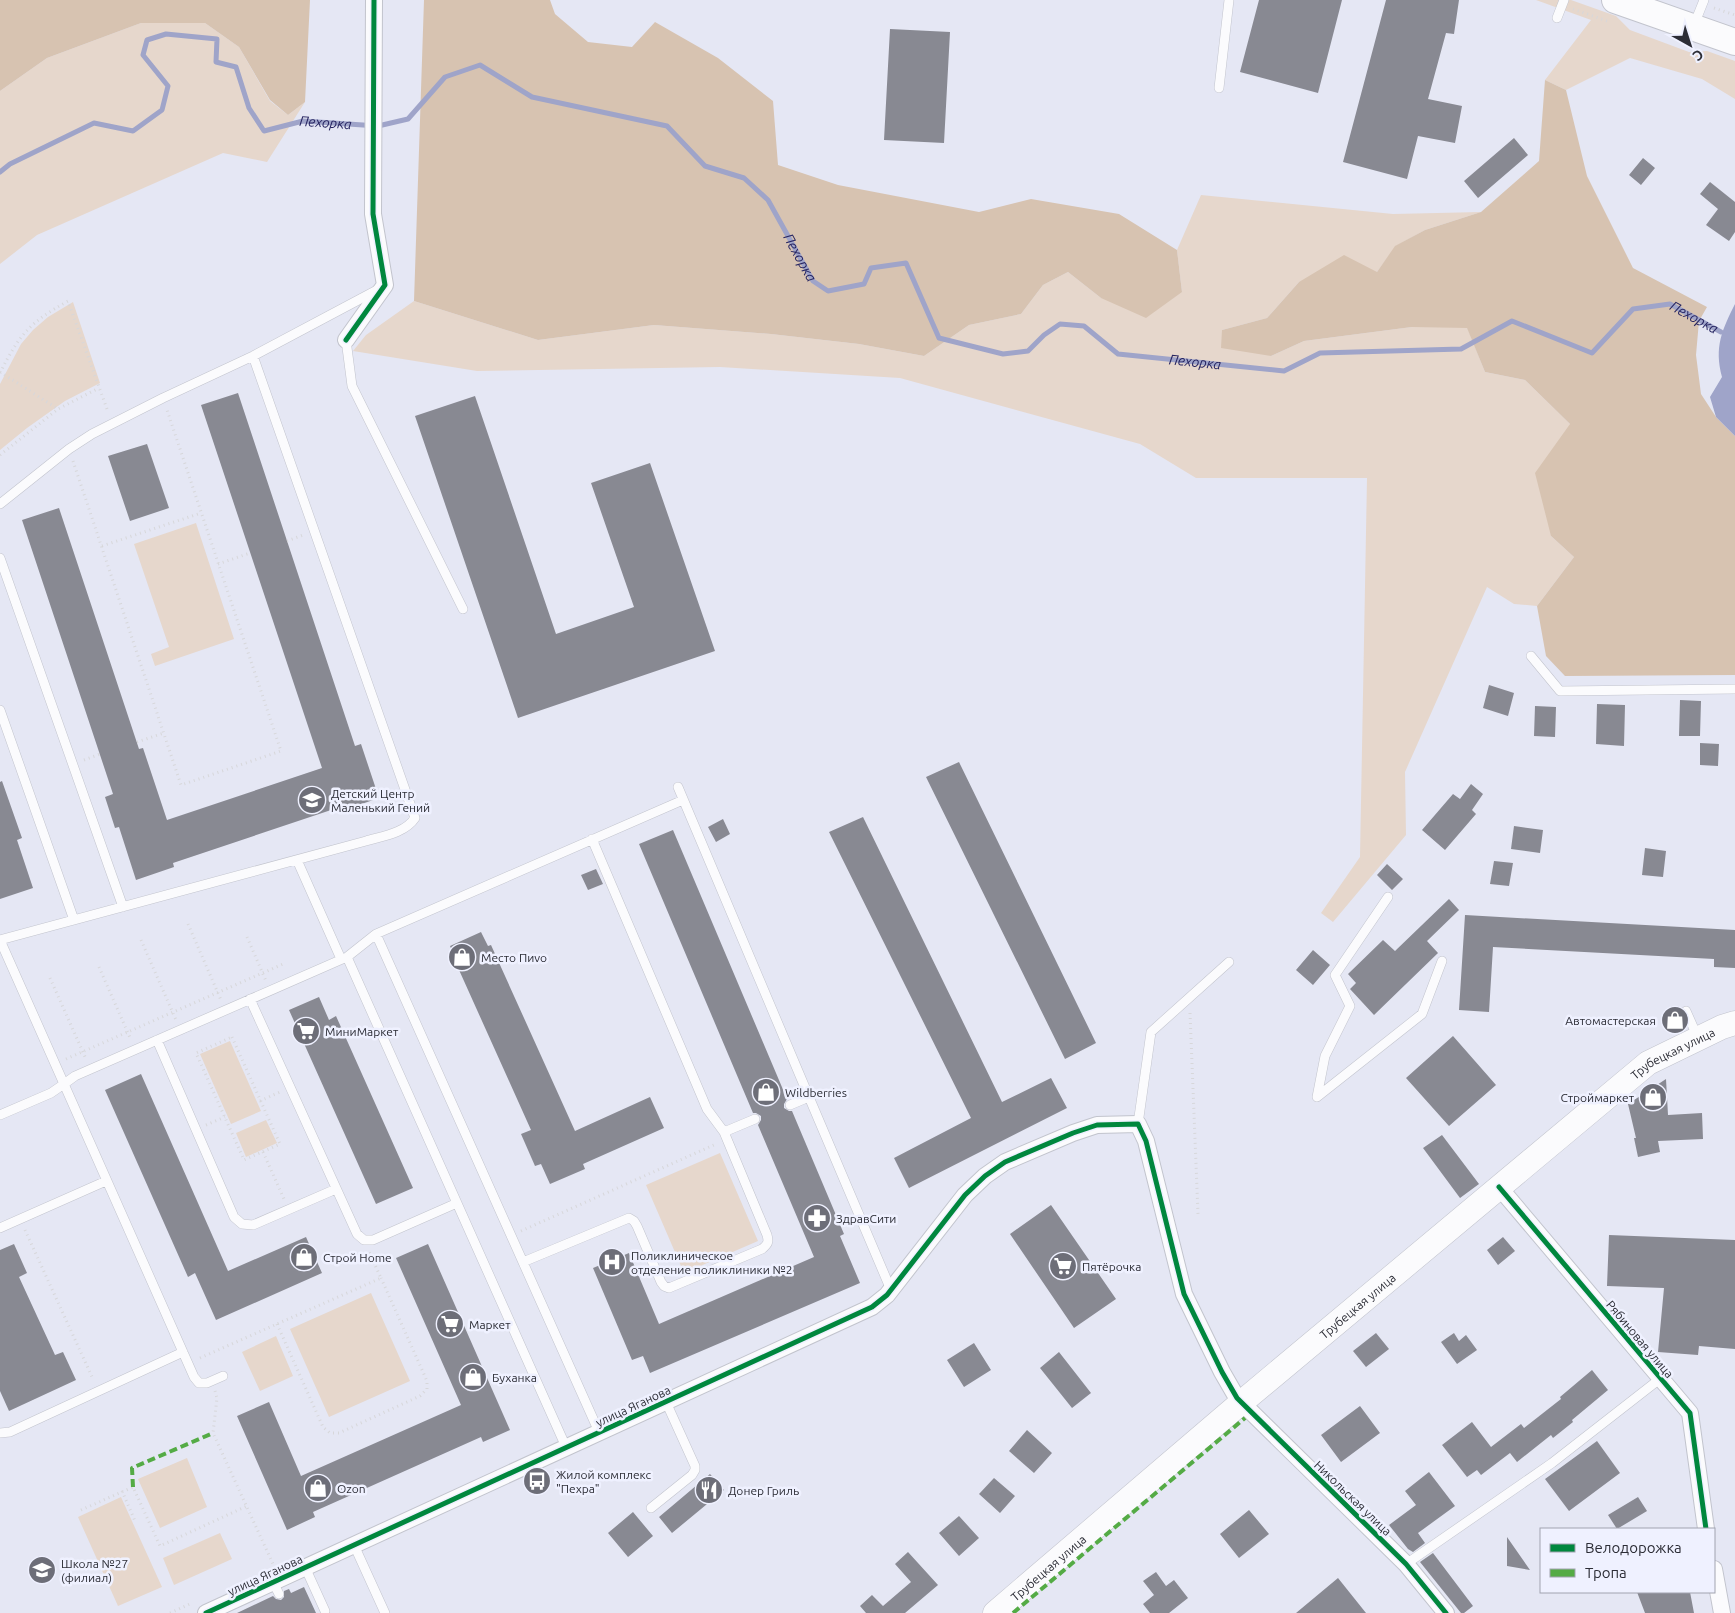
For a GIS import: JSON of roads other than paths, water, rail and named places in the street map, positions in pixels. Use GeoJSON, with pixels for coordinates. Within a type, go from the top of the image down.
{"type":"FeatureCollection","features":[{"type":"Feature","properties":{"kind":"main road"},"geometry":{"type":"LineString","coordinates":[[1614,12],[1693,27],[1735,42]]}},
{"type":"Feature","properties":{"kind":"main road","name":"Трубецкая улица"},"geometry":{"type":"LineString","coordinates":[[995,1613],[1241,1402],[1648,1063],[1722,1027],[1735,1023]]}},
{"type":"Feature","properties":{"kind":"street"},"geometry":{"type":"LineString","coordinates":[[346,340],[385,285],[373,214],[374,0]]}},
{"type":"Feature","properties":{"kind":"street","name":"улица Яганова"},"geometry":{"type":"LineString","coordinates":[[206,1613],[277,1585],[305,1567],[872,1307],[881,1301],[891,1290],[965,1195],[985,1176],[1005,1162],[1072,1133],[1097,1125],[1138,1124]]}},
{"type":"Feature","properties":{"kind":"street","name":"Никольская улица"},"geometry":{"type":"LineString","coordinates":[[1138,1124],[1146,1141],[1184,1294],[1222,1372],[1241,1402],[1406,1564],[1446,1613]]}},
{"type":"Feature","properties":{"kind":"street","name":"Рябиновая улица"},"geometry":{"type":"LineString","coordinates":[[1500,1187],[1690,1413],[1706,1528]]}},
{"type":"Feature","properties":{"kind":"street"},"geometry":{"type":"LineString","coordinates":[[1715,1574],[1722,1613]]}},
{"type":"Feature","properties":{"kind":"lane"},"geometry":{"type":"LineString","coordinates":[[1219,88],[1229,0]]}},
{"type":"Feature","properties":{"kind":"lane"},"geometry":{"type":"LineString","coordinates":[[1693,27],[1704,0]]}},
{"type":"Feature","properties":{"kind":"lane"},"geometry":{"type":"LineString","coordinates":[[1557,18],[1563,2]]}},
{"type":"Feature","properties":{"kind":"lane"},"geometry":{"type":"LineString","coordinates":[[0,504],[69,448],[92,434],[253,356],[385,285]]}},
{"type":"Feature","properties":{"kind":"lane"},"geometry":{"type":"LineString","coordinates":[[346,340],[352,386],[463,608]]}},
{"type":"Feature","properties":{"kind":"lane"},"geometry":{"type":"LineString","coordinates":[[223,1376],[210,1382],[199,1383],[194,1378],[0,940],[366,841],[402,830],[411,824],[415,818],[253,356]]}},
{"type":"Feature","properties":{"kind":"lane"},"geometry":{"type":"LineString","coordinates":[[0,558],[123,907]]}},
{"type":"Feature","properties":{"kind":"lane"},"geometry":{"type":"LineString","coordinates":[[1531,656],[1560,691],[1735,689]]}},
{"type":"Feature","properties":{"kind":"lane"},"geometry":{"type":"LineString","coordinates":[[0,710],[74,920]]}},
{"type":"Feature","properties":{"kind":"lane"},"geometry":{"type":"LineString","coordinates":[[678,787],[891,1290]]}},
{"type":"Feature","properties":{"kind":"lane"},"geometry":{"type":"LineString","coordinates":[[0,1115],[51,1093],[75,1076],[90,1069],[344,958],[376,934],[683,800]]}},
{"type":"Feature","properties":{"kind":"lane"},"geometry":{"type":"LineString","coordinates":[[523,1262],[629,1218],[637,1226],[661,1282],[668,1288],[762,1249],[768,1245],[769,1240],[725,1136],[707,1109],[592,839]]}},
{"type":"Feature","properties":{"kind":"lane"},"geometry":{"type":"LineString","coordinates":[[297,860],[457,1203],[566,1448]]}},
{"type":"Feature","properties":{"kind":"lane"},"geometry":{"type":"LineString","coordinates":[[1388,897],[1335,975],[1350,1006],[1325,1056],[1316,1097],[1422,1014],[1442,961]]}},
{"type":"Feature","properties":{"kind":"lane"},"geometry":{"type":"LineString","coordinates":[[376,934],[599,1432]]}},
{"type":"Feature","properties":{"kind":"lane"},"geometry":{"type":"LineString","coordinates":[[1138,1124],[1151,1032],[1229,962]]}},
{"type":"Feature","properties":{"kind":"lane"},"geometry":{"type":"LineString","coordinates":[[250,999],[357,1234],[364,1240],[373,1240],[457,1203]]}},
{"type":"Feature","properties":{"kind":"lane"},"geometry":{"type":"LineString","coordinates":[[1686,1011],[1698,1039]]}},
{"type":"Feature","properties":{"kind":"lane"},"geometry":{"type":"LineString","coordinates":[[157,1040],[234,1217],[242,1224],[253,1225],[336,1189]]}},
{"type":"Feature","properties":{"kind":"lane"},"geometry":{"type":"LineString","coordinates":[[790,1105],[809,1097]]}},
{"type":"Feature","properties":{"kind":"lane"},"geometry":{"type":"LineString","coordinates":[[725,1136],[755,1119]]}},
{"type":"Feature","properties":{"kind":"lane"},"geometry":{"type":"LineString","coordinates":[[0,1228],[106,1181]]}},
{"type":"Feature","properties":{"kind":"lane"},"geometry":{"type":"LineString","coordinates":[[0,1433],[10,1432],[183,1352]]}},
{"type":"Feature","properties":{"kind":"lane"},"geometry":{"type":"LineString","coordinates":[[1406,1564],[1552,1463],[1661,1378]]}},
{"type":"Feature","properties":{"kind":"lane"},"geometry":{"type":"LineString","coordinates":[[651,1508],[692,1475],[695,1470],[695,1466],[666,1402]]}},
{"type":"Feature","properties":{"kind":"lane"},"geometry":{"type":"LineString","coordinates":[[354,1545],[385,1613]]}},
{"type":"Feature","properties":{"kind":"lane"},"geometry":{"type":"LineString","coordinates":[[305,1567],[325,1611]]}},
{"type":"Feature","properties":{"kind":"water"},"geometry":{"type":"Polygon","coordinates":[[[1735,304],[1735,436],[1716,417],[1710,397],[1722,377],[1719,348],[1726,322],[1735,304]]]}},
{"type":"Feature","properties":{"kind":"waterway","name":"Пехорка"},"geometry":{"type":"LineString","coordinates":[[0,172],[10,164],[94,123],[133,131],[162,110],[168,86],[143,55],[147,40],[166,34],[217,39],[216,62],[236,67],[249,108],[264,131],[303,121],[378,126],[408,119],[445,77],[480,65],[532,97],[667,126],[705,166],[744,178],[768,200],[813,281],[828,291],[864,284],[871,268],[906,263],[939,338],[1003,354],[1028,351],[1044,335],[1060,324],[1084,326],[1118,354],[1284,371],[1320,353],[1461,349],[1512,321],[1592,353],[1633,309],[1670,304],[1721,332]]}},
{"type":"Feature","properties":{"kind":"place","name":"Детский Центр Маленький Гений"},"geometry":{"type":"Point","coordinates":[312,800]}},
{"type":"Feature","properties":{"kind":"place","name":"Место Пиvо"},"geometry":{"type":"Point","coordinates":[462,957]}},
{"type":"Feature","properties":{"kind":"place","name":"Автомастерская"},"geometry":{"type":"Point","coordinates":[1675,1020]}},
{"type":"Feature","properties":{"kind":"place","name":"МиниМаркет"},"geometry":{"type":"Point","coordinates":[306,1031]}},
{"type":"Feature","properties":{"kind":"place","name":"Wildberries"},"geometry":{"type":"Point","coordinates":[766,1092]}},
{"type":"Feature","properties":{"kind":"place","name":"Строймаркет"},"geometry":{"type":"Point","coordinates":[1653,1097]}},
{"type":"Feature","properties":{"kind":"place","name":"ЗдравСити"},"geometry":{"type":"Point","coordinates":[817,1218]}},
{"type":"Feature","properties":{"kind":"place","name":"Строй Home"},"geometry":{"type":"Point","coordinates":[304,1257]}},
{"type":"Feature","properties":{"kind":"place","name":"Поликлиническое отделение поликлиники №2"},"geometry":{"type":"Point","coordinates":[612,1262]}},
{"type":"Feature","properties":{"kind":"place","name":"Пятёрочка"},"geometry":{"type":"Point","coordinates":[1063,1266]}},
{"type":"Feature","properties":{"kind":"place","name":"Маркет"},"geometry":{"type":"Point","coordinates":[450,1324]}},
{"type":"Feature","properties":{"kind":"place","name":"Буханка"},"geometry":{"type":"Point","coordinates":[473,1377]}},
{"type":"Feature","properties":{"kind":"place","name":"Жилой комплекс \"Пехра\""},"geometry":{"type":"Point","coordinates":[537,1481]}},
{"type":"Feature","properties":{"kind":"place","name":"Ozon"},"geometry":{"type":"Point","coordinates":[318,1488]}},
{"type":"Feature","properties":{"kind":"place","name":"Донер Гриль"},"geometry":{"type":"Point","coordinates":[709,1490]}},
{"type":"Feature","properties":{"kind":"place","name":"Школа №27 (филиал)"},"geometry":{"type":"Point","coordinates":[42,1570]}}]}
